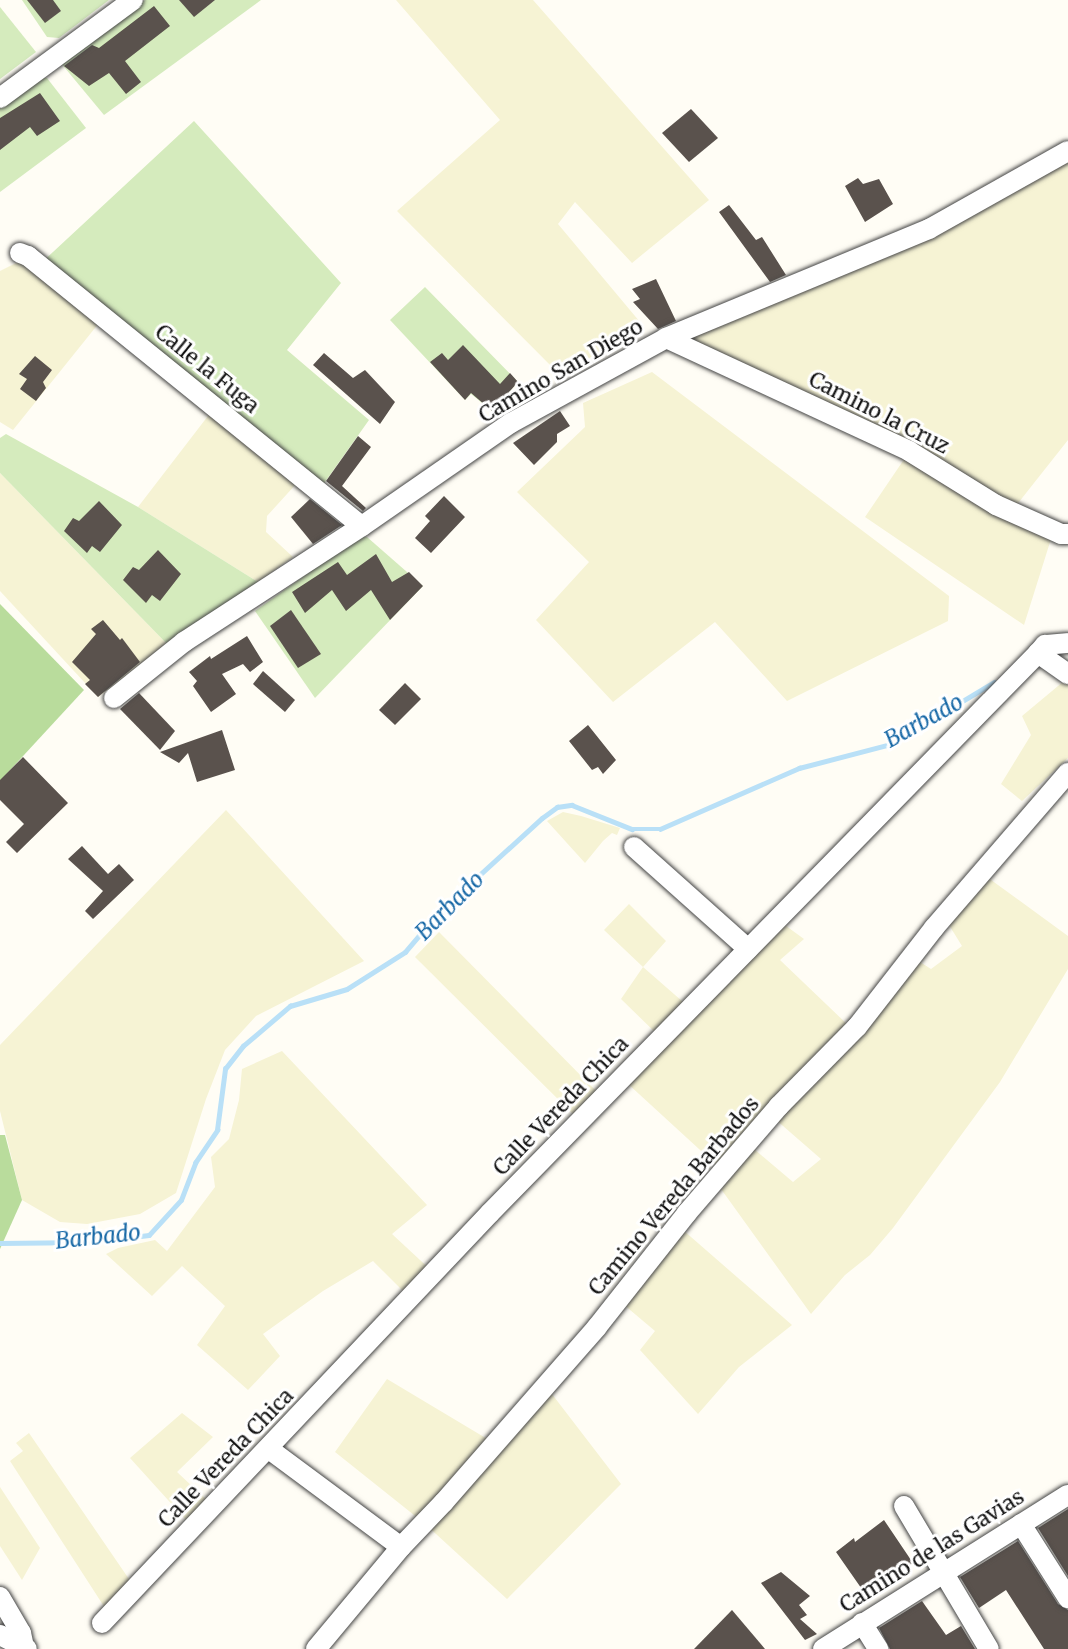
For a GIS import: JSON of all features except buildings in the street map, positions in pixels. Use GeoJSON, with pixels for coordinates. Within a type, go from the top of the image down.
{"type":"FeatureCollection","features":[{"type":"Feature","properties":{"kind":"street"},"geometry":{"type":"LineString","coordinates":[[0,98],[133,0]]}},
{"type":"Feature","properties":{"kind":"street","name":"Camino San Diego"},"geometry":{"type":"LineString","coordinates":[[114,698],[184,642],[362,526],[511,423],[666,339],[928,229],[1068,151]]}},
{"type":"Feature","properties":{"kind":"street","name":"Calle la Fuga"},"geometry":{"type":"LineString","coordinates":[[20,253],[34,261],[320,489],[362,526]]}},
{"type":"Feature","properties":{"kind":"street","name":"Camino la Cruz"},"geometry":{"type":"LineString","coordinates":[[666,339],[909,451],[996,505],[1061,534],[1068,534]]}},
{"type":"Feature","properties":{"kind":"street","name":"Calle Vereda Chica"},"geometry":{"type":"LineString","coordinates":[[102,1623],[490,1213],[1045,645],[1068,644]]}},
{"type":"Feature","properties":{"kind":"street"},"geometry":{"type":"LineString","coordinates":[[1038,653],[1068,674]]}},
{"type":"Feature","properties":{"kind":"street","name":"Camino Vereda Barbados"},"geometry":{"type":"LineString","coordinates":[[316,1649],[401,1547],[444,1502],[597,1327],[687,1213],[779,1106],[856,1026],[934,928],[1068,773]]}},
{"type":"Feature","properties":{"kind":"street"},"geometry":{"type":"LineString","coordinates":[[634,847],[748,949]]}},
{"type":"Feature","properties":{"kind":"street"},"geometry":{"type":"LineString","coordinates":[[269,1449],[401,1547]]}},
{"type":"Feature","properties":{"kind":"street","name":"Camino de las Gavias"},"geometry":{"type":"LineString","coordinates":[[823,1649],[1068,1495]]}},
{"type":"Feature","properties":{"kind":"street"},"geometry":{"type":"LineString","coordinates":[[904,1506],[942,1574],[989,1649]]}},
{"type":"Feature","properties":{"kind":"street"},"geometry":{"type":"LineString","coordinates":[[1021,1524],[1068,1598]]}},
{"type":"Feature","properties":{"kind":"street"},"geometry":{"type":"LineString","coordinates":[[0,1597],[21,1633],[25,1648]]}},
{"type":"Feature","properties":{"kind":"street"},"geometry":{"type":"LineString","coordinates":[[862,1623],[878,1649]]}},
{"type":"Feature","properties":{"kind":"street"},"geometry":{"type":"LineString","coordinates":[[0,1635],[25,1648]]}},
{"type":"Feature","properties":{"kind":"shaded area"},"geometry":{"type":"Polygon","coordinates":[[[396,0],[533,0],[709,200],[632,263],[575,202],[558,224],[645,328],[563,378],[397,211],[500,120],[396,0]]]}},
{"type":"Feature","properties":{"kind":"shaded area"},"geometry":{"type":"Polygon","coordinates":[[[1068,151],[1068,440],[1011,512],[1051,539],[1024,625],[865,517],[909,452],[666,338],[928,229],[1068,151]]]}},
{"type":"Feature","properties":{"kind":"shaded area"},"geometry":{"type":"Polygon","coordinates":[[[20,261],[99,323],[13,430],[0,422],[0,271],[20,261]]]}},
{"type":"Feature","properties":{"kind":"shaded area"},"geometry":{"type":"Polygon","coordinates":[[[652,372],[949,596],[948,621],[787,701],[715,622],[613,702],[536,620],[589,562],[517,492],[585,427],[583,403],[652,372]]]}},
{"type":"Feature","properties":{"kind":"shaded area"},"geometry":{"type":"Polygon","coordinates":[[[211,412],[297,483],[267,516],[266,532],[293,557],[258,582],[138,507],[211,412]]]}},
{"type":"Feature","properties":{"kind":"shaded area"},"geometry":{"type":"Polygon","coordinates":[[[0,473],[170,647],[98,697],[0,591],[0,473]]]}},
{"type":"Feature","properties":{"kind":"shaded area"},"geometry":{"type":"Polygon","coordinates":[[[1064,681],[1068,685],[1068,758],[1022,801],[1001,784],[1031,735],[1022,716],[1064,681]]]}},
{"type":"Feature","properties":{"kind":"shaded area"},"geometry":{"type":"Polygon","coordinates":[[[226,810],[364,961],[256,1016],[225,1050],[206,1099],[176,1193],[140,1214],[87,1224],[60,1222],[22,1200],[0,1111],[0,1045],[226,810]]]}},
{"type":"Feature","properties":{"kind":"shaded area"},"geometry":{"type":"Polygon","coordinates":[[[563,812],[620,828],[617,835],[612,833],[603,841],[585,863],[547,821],[563,812]]]}},
{"type":"Feature","properties":{"kind":"shaded area"},"geometry":{"type":"Polygon","coordinates":[[[987,877],[1068,936],[1068,969],[1000,1082],[893,1228],[870,1255],[845,1275],[811,1314],[721,1189],[754,1149],[793,1182],[821,1159],[775,1119],[917,960],[931,969],[962,946],[949,925],[987,877]]]}},
{"type":"Feature","properties":{"kind":"shaded area"},"geometry":{"type":"Polygon","coordinates":[[[629,904],[666,941],[643,967],[604,930],[629,904]]]}},
{"type":"Feature","properties":{"kind":"shaded area"},"geometry":{"type":"Polygon","coordinates":[[[782,923],[804,939],[780,960],[849,1026],[723,1171],[627,1083],[782,923]]]}},
{"type":"Feature","properties":{"kind":"shaded area"},"geometry":{"type":"Polygon","coordinates":[[[439,932],[603,1098],[580,1121],[415,957],[439,932]]]}},
{"type":"Feature","properties":{"kind":"shaded area"},"geometry":{"type":"Polygon","coordinates":[[[643,967],[690,1008],[661,1038],[621,999],[643,967]]]}},
{"type":"Feature","properties":{"kind":"shaded area"},"geometry":{"type":"Polygon","coordinates":[[[282,1051],[427,1205],[392,1234],[434,1273],[410,1298],[373,1261],[323,1291],[263,1334],[280,1356],[248,1390],[197,1345],[225,1306],[182,1266],[152,1296],[106,1254],[118,1248],[155,1240],[167,1251],[215,1187],[211,1157],[229,1139],[239,1100],[242,1069],[282,1051]]]}},
{"type":"Feature","properties":{"kind":"shaded area"},"geometry":{"type":"Polygon","coordinates":[[[683,1230],[792,1325],[739,1367],[698,1414],[640,1350],[655,1331],[623,1304],[683,1230]]]}},
{"type":"Feature","properties":{"kind":"shaded area"},"geometry":{"type":"Polygon","coordinates":[[[387,1379],[494,1443],[545,1385],[621,1484],[507,1599],[424,1523],[335,1452],[387,1379]]]}},
{"type":"Feature","properties":{"kind":"shaded area"},"geometry":{"type":"Polygon","coordinates":[[[182,1413],[213,1437],[177,1472],[207,1500],[187,1521],[130,1458],[182,1413]]]}},
{"type":"Feature","properties":{"kind":"shaded area"},"geometry":{"type":"Polygon","coordinates":[[[29,1433],[131,1582],[105,1608],[10,1461],[23,1451],[16,1443],[29,1433]]]}},
{"type":"Feature","properties":{"kind":"shaded area"},"geometry":{"type":"Polygon","coordinates":[[[0,1487],[40,1548],[22,1580],[0,1546],[0,1487]]]}},
{"type":"Feature","properties":{"kind":"green space"},"geometry":{"type":"Polygon","coordinates":[[[22,0],[109,0],[59,38],[47,37],[22,0]]]}},
{"type":"Feature","properties":{"kind":"green space"},"geometry":{"type":"Polygon","coordinates":[[[145,0],[261,0],[104,115],[60,62],[145,0]]]}},
{"type":"Feature","properties":{"kind":"green space"},"geometry":{"type":"Polygon","coordinates":[[[0,7],[36,52],[0,79],[0,7]]]}},
{"type":"Feature","properties":{"kind":"green space"},"geometry":{"type":"Polygon","coordinates":[[[41,78],[47,78],[86,128],[0,192],[0,108],[41,78]]]}},
{"type":"Feature","properties":{"kind":"green space"},"geometry":{"type":"Polygon","coordinates":[[[194,121],[341,283],[287,350],[369,420],[320,489],[39,265],[194,121]]]}},
{"type":"Feature","properties":{"kind":"green space"},"geometry":{"type":"Polygon","coordinates":[[[425,287],[518,382],[492,411],[471,394],[465,400],[390,320],[425,287]]]}},
{"type":"Feature","properties":{"kind":"green space"},"geometry":{"type":"Polygon","coordinates":[[[6,434],[138,507],[258,582],[170,647],[0,473],[0,438],[6,434]]]}},
{"type":"Feature","properties":{"kind":"green space"},"geometry":{"type":"Polygon","coordinates":[[[359,537],[367,537],[423,586],[315,698],[255,611],[359,537]]]}},
{"type":"Feature","properties":{"kind":"green space"},"geometry":{"type":"Polygon","coordinates":[[[0,604],[84,690],[0,781],[0,604]]]}},
{"type":"Feature","properties":{"kind":"green space"},"geometry":{"type":"Polygon","coordinates":[[[0,1135],[5,1135],[22,1200],[0,1249],[0,1135]]]}},
{"type":"Feature","properties":{"kind":"waterway","name":"Barbado"},"geometry":{"type":"LineString","coordinates":[[0,1243],[91,1242],[149,1235],[181,1200],[195,1163],[217,1130],[225,1069],[243,1046],[290,1006],[347,989],[405,952],[439,912],[557,807],[572,805],[632,829],[660,829],[799,768],[891,744],[994,682]]}}]}
